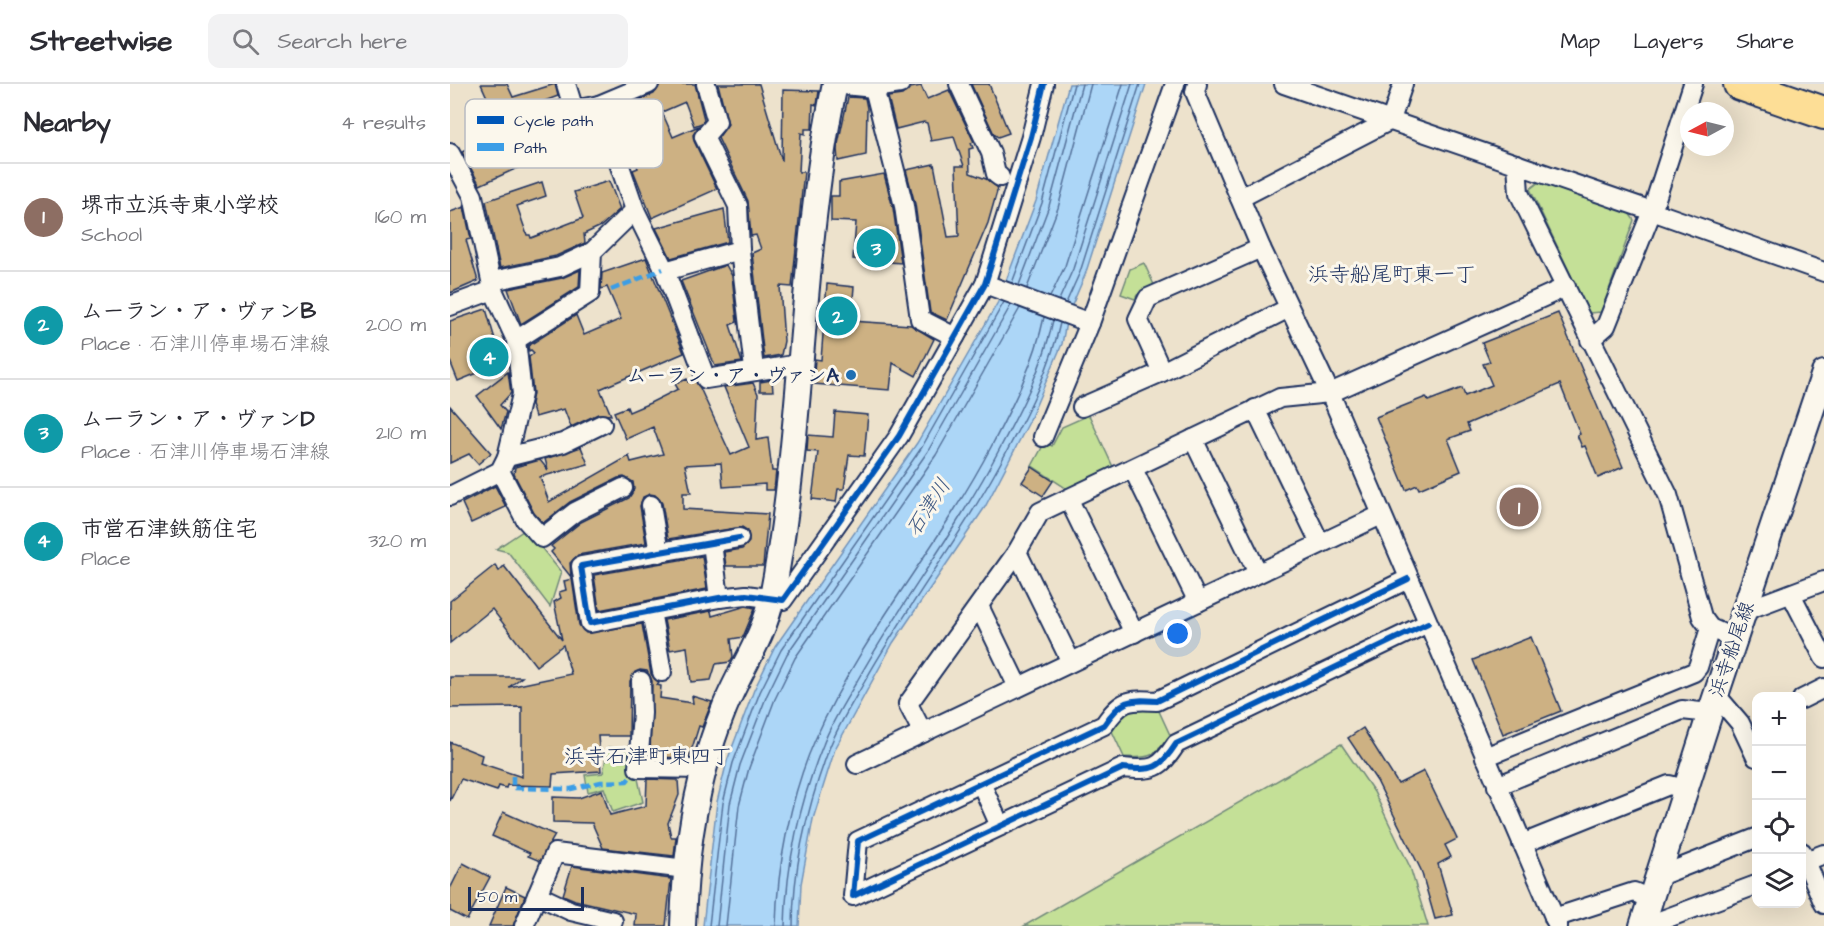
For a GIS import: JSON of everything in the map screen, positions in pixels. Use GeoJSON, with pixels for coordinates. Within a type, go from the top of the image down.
{"type":"FeatureCollection","features":[{"type":"Feature","properties":{"kind":"highway"},"geometry":{"type":"LineString","coordinates":[[1740,84],[1824,113]]}},
{"type":"Feature","properties":{"kind":"main road"},"geometry":{"type":"LineString","coordinates":[[682,926],[686,869],[703,769],[724,707],[756,643],[772,601],[789,496],[799,364],[819,176],[834,84]]}},
{"type":"Feature","properties":{"kind":"main road","name":"浜寺船尾線"},"geometry":{"type":"LineString","coordinates":[[1644,926],[1713,704],[1824,373]]}},
{"type":"Feature","properties":{"kind":"street"},"geometry":{"type":"LineString","coordinates":[[566,84],[571,99]]}},
{"type":"Feature","properties":{"kind":"street"},"geometry":{"type":"LineString","coordinates":[[613,99],[649,84]]}},
{"type":"Feature","properties":{"kind":"street"},"geometry":{"type":"LineString","coordinates":[[706,84],[717,122],[704,136],[738,206],[740,250],[754,369]]}},
{"type":"Feature","properties":{"kind":"street"},"geometry":{"type":"LineString","coordinates":[[834,84],[874,88],[900,84]]}},
{"type":"Feature","properties":{"kind":"street"},"geometry":{"type":"LineString","coordinates":[[959,84],[991,153],[996,174],[1000,177]]}},
{"type":"Feature","properties":{"kind":"street"},"geometry":{"type":"LineString","coordinates":[[739,538],[581,566],[590,623],[719,598],[746,595],[772,601],[783,600],[898,436],[985,284],[1031,137],[1044,84]]}},
{"type":"Feature","properties":{"kind":"street"},"geometry":{"type":"LineString","coordinates":[[1043,437],[1090,323],[1175,84]]}},
{"type":"Feature","properties":{"kind":"street"},"geometry":{"type":"LineString","coordinates":[[1197,84],[1195,92],[1261,248],[1330,393],[1407,579],[1556,922],[1634,892],[1654,888],[1752,840]]}},
{"type":"Feature","properties":{"kind":"street"},"geometry":{"type":"LineString","coordinates":[[1284,84],[1824,272]]}},
{"type":"Feature","properties":{"kind":"street"},"geometry":{"type":"LineString","coordinates":[[1240,198],[1391,120],[1403,84]]}},
{"type":"Feature","properties":{"kind":"street"},"geometry":{"type":"LineString","coordinates":[[1590,340],[1606,326],[1652,211],[1693,84]]}},
{"type":"Feature","properties":{"kind":"street"},"geometry":{"type":"LineString","coordinates":[[874,88],[904,206],[920,319],[955,337]]}},
{"type":"Feature","properties":{"kind":"street"},"geometry":{"type":"LineString","coordinates":[[450,153],[473,196],[493,285],[516,340],[522,394],[503,464],[525,519],[542,538],[575,512],[623,488]]}},
{"type":"Feature","properties":{"kind":"street"},"geometry":{"type":"LineString","coordinates":[[1517,164],[1519,192],[1668,495],[1702,617],[1710,628],[1735,639]]}},
{"type":"Feature","properties":{"kind":"street"},"geometry":{"type":"LineString","coordinates":[[621,168],[635,210],[665,272],[706,379],[754,369],[799,364]]}},
{"type":"Feature","properties":{"kind":"street"},"geometry":{"type":"LineString","coordinates":[[450,306],[493,285],[560,267],[592,252],[635,210]]}},
{"type":"Feature","properties":{"kind":"street"},"geometry":{"type":"LineString","coordinates":[[1162,372],[1138,319],[1148,298],[1261,248]]}},
{"type":"Feature","properties":{"kind":"street"},"geometry":{"type":"LineString","coordinates":[[665,272],[740,250]]}},
{"type":"Feature","properties":{"kind":"street"},"geometry":{"type":"LineString","coordinates":[[516,340],[590,293],[592,252]]}},
{"type":"Feature","properties":{"kind":"street"},"geometry":{"type":"LineString","coordinates":[[985,284],[1090,323]]}},
{"type":"Feature","properties":{"kind":"street"},"geometry":{"type":"LineString","coordinates":[[923,733],[908,704],[1017,552],[1040,512],[1070,500],[1280,398],[1330,393],[1566,287]]}},
{"type":"Feature","properties":{"kind":"street"},"geometry":{"type":"LineString","coordinates":[[1082,407],[1162,372],[1289,308]]}},
{"type":"Feature","properties":{"kind":"street"},"geometry":{"type":"LineString","coordinates":[[1255,409],[1320,543]]}},
{"type":"Feature","properties":{"kind":"street"},"geometry":{"type":"LineString","coordinates":[[450,496],[503,464],[563,443],[602,424]]}},
{"type":"Feature","properties":{"kind":"street"},"geometry":{"type":"LineString","coordinates":[[1193,439],[1258,573]]}},
{"type":"Feature","properties":{"kind":"street"},"geometry":{"type":"LineString","coordinates":[[1133,468],[1198,602]]}},
{"type":"Feature","properties":{"kind":"street"},"geometry":{"type":"LineString","coordinates":[[1070,500],[1134,633]]}},
{"type":"Feature","properties":{"kind":"street"},"geometry":{"type":"LineString","coordinates":[[651,505],[659,552]]}},
{"type":"Feature","properties":{"kind":"street"},"geometry":{"type":"LineString","coordinates":[[857,764],[1381,515]]}},
{"type":"Feature","properties":{"kind":"street"},"geometry":{"type":"LineString","coordinates":[[711,543],[719,598]]}},
{"type":"Feature","properties":{"kind":"street"},"geometry":{"type":"LineString","coordinates":[[1017,552],[1071,662]]}},
{"type":"Feature","properties":{"kind":"street"},"geometry":{"type":"LineString","coordinates":[[1407,579],[1157,700],[1132,699],[1115,708],[1104,725],[858,841],[853,896],[1123,768],[1147,771],[1165,761],[1176,744],[1428,623]]}},
{"type":"Feature","properties":{"kind":"street"},"geometry":{"type":"LineString","coordinates":[[1744,611],[1824,581]]}},
{"type":"Feature","properties":{"kind":"street"},"geometry":{"type":"LineString","coordinates":[[1791,594],[1824,658]]}},
{"type":"Feature","properties":{"kind":"street"},"geometry":{"type":"LineString","coordinates":[[979,606],[1018,687]]}},
{"type":"Feature","properties":{"kind":"street"},"geometry":{"type":"LineString","coordinates":[[651,611],[662,672]]}},
{"type":"Feature","properties":{"kind":"street"},"geometry":{"type":"LineString","coordinates":[[1485,757],[1694,672],[1698,667],[1710,628]]}},
{"type":"Feature","properties":{"kind":"street"},"geometry":{"type":"LineString","coordinates":[[641,681],[642,713],[638,768],[703,769]]}},
{"type":"Feature","properties":{"kind":"street"},"geometry":{"type":"LineString","coordinates":[[1806,697],[1824,688]]}},
{"type":"Feature","properties":{"kind":"street"},"geometry":{"type":"LineString","coordinates":[[1497,786],[1682,710],[1713,704],[1750,725],[1754,746]]}},
{"type":"Feature","properties":{"kind":"street"},"geometry":{"type":"LineString","coordinates":[[981,783],[1000,826]]}},
{"type":"Feature","properties":{"kind":"street"},"geometry":{"type":"LineString","coordinates":[[1522,844],[1669,785],[1686,789]]}},
{"type":"Feature","properties":{"kind":"street"},"geometry":{"type":"LineString","coordinates":[[524,926],[555,853],[686,869]]}},
{"type":"Feature","properties":{"kind":"street"},"geometry":{"type":"LineString","coordinates":[[1806,860],[1824,854]]}},
{"type":"Feature","properties":{"kind":"street"},"geometry":{"type":"LineString","coordinates":[[1806,865],[1824,904]]}},
{"type":"Feature","properties":{"kind":"street"},"geometry":{"type":"LineString","coordinates":[[1644,926],[1677,921],[1752,887]]}},
{"type":"Feature","properties":{"kind":"street"},"geometry":{"type":"LineString","coordinates":[[537,895],[571,911],[613,921]]}},
{"type":"Feature","properties":{"kind":"green space"},"geometry":{"type":"Polygon","coordinates":[[[1539,182],[1629,213],[1634,220],[1601,312],[1589,313],[1530,189],[1539,182]]]}},
{"type":"Feature","properties":{"kind":"green space"},"geometry":{"type":"Polygon","coordinates":[[[1144,263],[1155,287],[1137,295],[1135,299],[1121,294],[1130,269],[1144,263]]]}},
{"type":"Feature","properties":{"kind":"green space"},"geometry":{"type":"Polygon","coordinates":[[[1089,415],[1113,467],[1067,489],[1032,466],[1045,442],[1052,446],[1062,427],[1089,415]]]}},
{"type":"Feature","properties":{"kind":"green space"},"geometry":{"type":"Polygon","coordinates":[[[526,529],[561,572],[550,607],[508,552],[496,549],[526,529]]]}},
{"type":"Feature","properties":{"kind":"green space"},"geometry":{"type":"Polygon","coordinates":[[[1136,707],[1158,709],[1170,735],[1151,755],[1140,758],[1124,757],[1111,729],[1122,713],[1136,707]]]}},
{"type":"Feature","properties":{"kind":"green space"},"geometry":{"type":"Polygon","coordinates":[[[1341,744],[1374,792],[1410,867],[1428,926],[1024,926],[1341,744]]]}},
{"type":"Feature","properties":{"kind":"green space"},"geometry":{"type":"Polygon","coordinates":[[[608,747],[629,750],[633,755],[643,802],[613,812],[604,788],[588,792],[585,775],[603,773],[608,747]]]}},
{"type":"Feature","properties":{"kind":"water","name":"石津川"},"geometry":{"type":"Polygon","coordinates":[[[1069,84],[1146,84],[1085,275],[1067,317],[1062,344],[1028,424],[985,507],[893,643],[835,749],[813,819],[801,884],[799,926],[703,926],[717,802],[727,761],[754,690],[775,647],[917,443],[998,302],[1036,201],[1069,84]]]}},
{"type":"Feature","properties":{"kind":"building"},"geometry":{"type":"Polygon","coordinates":[[[481,84],[507,84],[513,97],[555,84],[558,96],[550,99],[488,99],[481,84]]]}},
{"type":"Feature","properties":{"kind":"building"},"geometry":{"type":"Polygon","coordinates":[[[660,84],[695,84],[704,119],[702,123],[694,126],[685,102],[663,112],[663,99],[642,99],[654,94],[660,84]]]}},
{"type":"Feature","properties":{"kind":"building"},"geometry":{"type":"Polygon","coordinates":[[[718,84],[759,84],[782,161],[783,90],[819,91],[817,105],[813,104],[812,129],[805,129],[805,134],[801,133],[799,172],[804,172],[792,287],[780,286],[784,341],[781,355],[764,358],[752,253],[761,249],[756,235],[751,236],[748,201],[718,138],[728,124],[718,84]]]}},
{"type":"Feature","properties":{"kind":"building"},"geometry":{"type":"Polygon","coordinates":[[[971,84],[989,84],[1009,133],[998,137],[994,134],[971,84]]]}},
{"type":"Feature","properties":{"kind":"building"},"geometry":{"type":"Polygon","coordinates":[[[921,86],[927,99],[949,90],[974,142],[971,143],[973,148],[969,149],[970,173],[986,179],[998,188],[988,223],[947,320],[930,312],[915,204],[906,170],[934,164],[948,237],[959,236],[956,166],[964,166],[954,137],[931,141],[927,123],[924,122],[896,129],[888,97],[902,95],[910,88],[921,86]]]}},
{"type":"Feature","properties":{"kind":"building"},"geometry":{"type":"Polygon","coordinates":[[[848,97],[865,98],[867,108],[866,155],[838,161],[837,149],[848,97]]]}},
{"type":"Feature","properties":{"kind":"building"},"geometry":{"type":"Polygon","coordinates":[[[663,114],[673,137],[699,126],[693,135],[694,141],[717,189],[652,218],[633,170],[663,168],[663,114]]]}},
{"type":"Feature","properties":{"kind":"building"},"geometry":{"type":"Polygon","coordinates":[[[471,168],[517,168],[480,185],[471,168]]]}},
{"type":"Feature","properties":{"kind":"building"},"geometry":{"type":"Polygon","coordinates":[[[884,174],[893,208],[901,263],[853,259],[856,222],[831,221],[831,196],[839,196],[839,182],[884,174]]]}},
{"type":"Feature","properties":{"kind":"building"},"geometry":{"type":"Polygon","coordinates":[[[609,181],[620,209],[601,226],[584,234],[585,243],[556,256],[500,268],[486,201],[542,182],[546,196],[517,206],[527,235],[531,238],[583,218],[574,192],[609,181]]]}},
{"type":"Feature","properties":{"kind":"building"},"geometry":{"type":"Polygon","coordinates":[[[464,207],[471,239],[466,240],[478,281],[450,293],[450,212],[464,207]]]}},
{"type":"Feature","properties":{"kind":"building"},"geometry":{"type":"Polygon","coordinates":[[[724,209],[728,242],[671,258],[656,228],[724,209]]]}},
{"type":"Feature","properties":{"kind":"building"},"geometry":{"type":"Polygon","coordinates":[[[646,258],[684,353],[600,389],[611,415],[598,414],[571,427],[564,409],[535,417],[531,404],[533,393],[529,357],[534,353],[529,351],[528,346],[576,315],[584,335],[621,319],[607,287],[601,289],[602,273],[646,258]]]}},
{"type":"Feature","properties":{"kind":"building"},"geometry":{"type":"Polygon","coordinates":[[[726,265],[732,276],[737,322],[730,325],[742,362],[715,366],[681,281],[726,265]]]}},
{"type":"Feature","properties":{"kind":"building"},"geometry":{"type":"Polygon","coordinates":[[[580,270],[579,287],[521,324],[508,289],[562,278],[580,270]]]}},
{"type":"Feature","properties":{"kind":"building"},"geometry":{"type":"Polygon","coordinates":[[[827,284],[854,287],[851,321],[911,325],[934,339],[916,376],[893,363],[890,390],[813,384],[815,359],[821,360],[827,284]]]}},
{"type":"Feature","properties":{"kind":"building"},"geometry":{"type":"Polygon","coordinates":[[[486,309],[502,363],[458,381],[450,361],[450,321],[486,309]]]}},
{"type":"Feature","properties":{"kind":"building"},"geometry":{"type":"Polygon","coordinates":[[[1558,313],[1623,467],[1598,478],[1585,446],[1582,447],[1577,435],[1580,434],[1560,384],[1467,424],[1470,431],[1448,439],[1461,471],[1419,489],[1417,485],[1406,490],[1376,417],[1426,397],[1428,401],[1462,388],[1465,396],[1492,385],[1483,364],[1490,362],[1482,343],[1558,313]]]}},
{"type":"Feature","properties":{"kind":"building"},"geometry":{"type":"Polygon","coordinates":[[[508,372],[511,393],[500,405],[506,412],[501,429],[477,396],[508,372]]]}},
{"type":"Feature","properties":{"kind":"building"},"geometry":{"type":"Polygon","coordinates":[[[687,379],[688,382],[694,379],[700,388],[731,455],[749,447],[724,387],[753,383],[758,394],[756,440],[768,438],[772,471],[776,471],[774,490],[765,490],[765,484],[723,487],[721,463],[685,465],[691,493],[683,493],[683,509],[768,514],[763,566],[726,566],[724,552],[742,549],[749,542],[748,531],[742,527],[668,539],[662,503],[655,495],[650,494],[643,497],[640,506],[646,543],[578,555],[570,563],[571,577],[551,552],[554,549],[551,546],[581,522],[629,498],[634,489],[633,482],[624,477],[618,478],[570,502],[543,523],[534,513],[514,474],[515,467],[540,460],[548,470],[545,459],[581,447],[588,464],[540,477],[549,502],[629,456],[631,462],[663,454],[653,427],[626,439],[614,412],[627,407],[629,412],[650,403],[678,389],[675,384],[687,379]]]}},
{"type":"Feature","properties":{"kind":"building"},"geometry":{"type":"Polygon","coordinates":[[[772,380],[773,391],[760,391],[760,382],[772,380]]]}},
{"type":"Feature","properties":{"kind":"building"},"geometry":{"type":"Polygon","coordinates":[[[450,406],[491,453],[478,464],[469,454],[450,463],[450,406]]]}},
{"type":"Feature","properties":{"kind":"building"},"geometry":{"type":"Polygon","coordinates":[[[835,412],[868,415],[864,456],[849,455],[844,489],[838,489],[836,502],[812,499],[818,452],[807,451],[808,435],[833,437],[835,412]]]}},
{"type":"Feature","properties":{"kind":"building"},"geometry":{"type":"Polygon","coordinates":[[[1032,467],[1053,481],[1043,496],[1022,482],[1032,467]]]}},
{"type":"Feature","properties":{"kind":"building"},"geometry":{"type":"Polygon","coordinates":[[[495,486],[506,507],[471,523],[462,503],[495,486]]]}},
{"type":"Feature","properties":{"kind":"building"},"geometry":{"type":"Polygon","coordinates":[[[702,556],[707,589],[599,610],[594,575],[702,556]]]}},
{"type":"Feature","properties":{"kind":"building"},"geometry":{"type":"Polygon","coordinates":[[[495,565],[499,571],[504,566],[562,640],[554,602],[561,598],[559,592],[566,590],[564,581],[572,579],[579,625],[586,633],[642,624],[651,674],[659,683],[657,685],[661,686],[660,698],[693,703],[692,696],[712,702],[702,727],[699,726],[689,758],[650,757],[652,681],[647,671],[640,670],[635,672],[630,681],[629,736],[598,736],[601,771],[553,774],[552,786],[507,785],[506,788],[499,786],[497,791],[461,779],[450,801],[450,742],[482,755],[480,763],[522,777],[522,707],[450,708],[450,677],[522,677],[509,687],[571,674],[563,645],[536,666],[492,609],[450,643],[450,601],[495,565]]]}},
{"type":"Feature","properties":{"kind":"building"},"geometry":{"type":"Polygon","coordinates":[[[746,606],[755,608],[743,637],[731,639],[733,657],[730,662],[716,664],[711,680],[691,682],[687,647],[670,650],[664,620],[711,611],[712,616],[746,606]]]}},
{"type":"Feature","properties":{"kind":"building"},"geometry":{"type":"Polygon","coordinates":[[[1531,637],[1561,711],[1503,734],[1473,660],[1531,637]]]}},
{"type":"Feature","properties":{"kind":"building"},"geometry":{"type":"Polygon","coordinates":[[[1363,728],[1398,784],[1424,771],[1457,839],[1445,845],[1451,857],[1438,864],[1453,915],[1435,919],[1421,870],[1377,781],[1348,738],[1363,728]]]}},
{"type":"Feature","properties":{"kind":"building"},"geometry":{"type":"Polygon","coordinates":[[[647,779],[678,780],[679,795],[668,823],[671,837],[676,837],[674,856],[603,848],[592,823],[553,822],[553,797],[579,798],[602,790],[610,815],[646,806],[647,779]]]}},
{"type":"Feature","properties":{"kind":"building"},"geometry":{"type":"Polygon","coordinates":[[[503,812],[555,835],[540,861],[528,856],[530,853],[492,836],[503,812]]]}},
{"type":"Feature","properties":{"kind":"building"},"geometry":{"type":"Polygon","coordinates":[[[463,863],[490,877],[467,920],[450,911],[450,889],[463,863]]]}},
{"type":"Feature","properties":{"kind":"building"},"geometry":{"type":"Polygon","coordinates":[[[572,866],[671,879],[666,926],[635,926],[636,914],[575,900],[563,895],[572,866]]]}},
{"type":"Feature","properties":{"kind":"building"},"geometry":{"type":"Polygon","coordinates":[[[506,887],[525,896],[513,926],[489,926],[506,887]]]}},
{"type":"Feature","properties":{"kind":"marked path"},"geometry":{"type":"LineString","coordinates":[[611,290],[663,269]]}},
{"type":"Feature","properties":{"kind":"marked path"},"geometry":{"type":"LineString","coordinates":[[513,776],[513,788],[571,789],[601,782],[627,781],[631,776]]}},
{"type":"Feature","properties":{"kind":"cycle path"},"geometry":{"type":"LineString","coordinates":[[739,538],[581,566],[590,623],[719,598],[746,595],[783,600],[899,436],[985,284],[1031,137],[1044,84]]}},
{"type":"Feature","properties":{"kind":"cycle path"},"geometry":{"type":"LineString","coordinates":[[1408,579],[1157,701],[1139,700],[1126,703],[1115,710],[1104,725],[858,841],[853,896],[1123,768],[1142,769],[1155,766],[1165,759],[1176,744],[1428,623]]}},
{"type":"Feature","properties":{"kind":"place","name":"ムーラン・ア・ヴァンD"},"geometry":{"type":"Point","coordinates":[876,248]}},
{"type":"Feature","properties":{"kind":"place","name":"ムーラン・ア・ヴァンB"},"geometry":{"type":"Point","coordinates":[838,316]}},
{"type":"Feature","properties":{"kind":"place","name":"市営石津鉄筋住宅"},"geometry":{"type":"Point","coordinates":[489,357]}},
{"type":"Feature","properties":{"kind":"place","name":"ムーラン・ア・ヴァンA"},"geometry":{"type":"Point","coordinates":[851,375]}},
{"type":"Feature","properties":{"kind":"place","name":"堺市立浜寺東小学校"},"geometry":{"type":"Point","coordinates":[1519,507]}},
{"type":"Feature","properties":{"kind":"district","name":"浜寺船尾町東一丁"},"geometry":{"type":"Point","coordinates":[1392,274]}},
{"type":"Feature","properties":{"kind":"district","name":"浜寺石津町東四丁"},"geometry":{"type":"Point","coordinates":[648,756]}}]}
